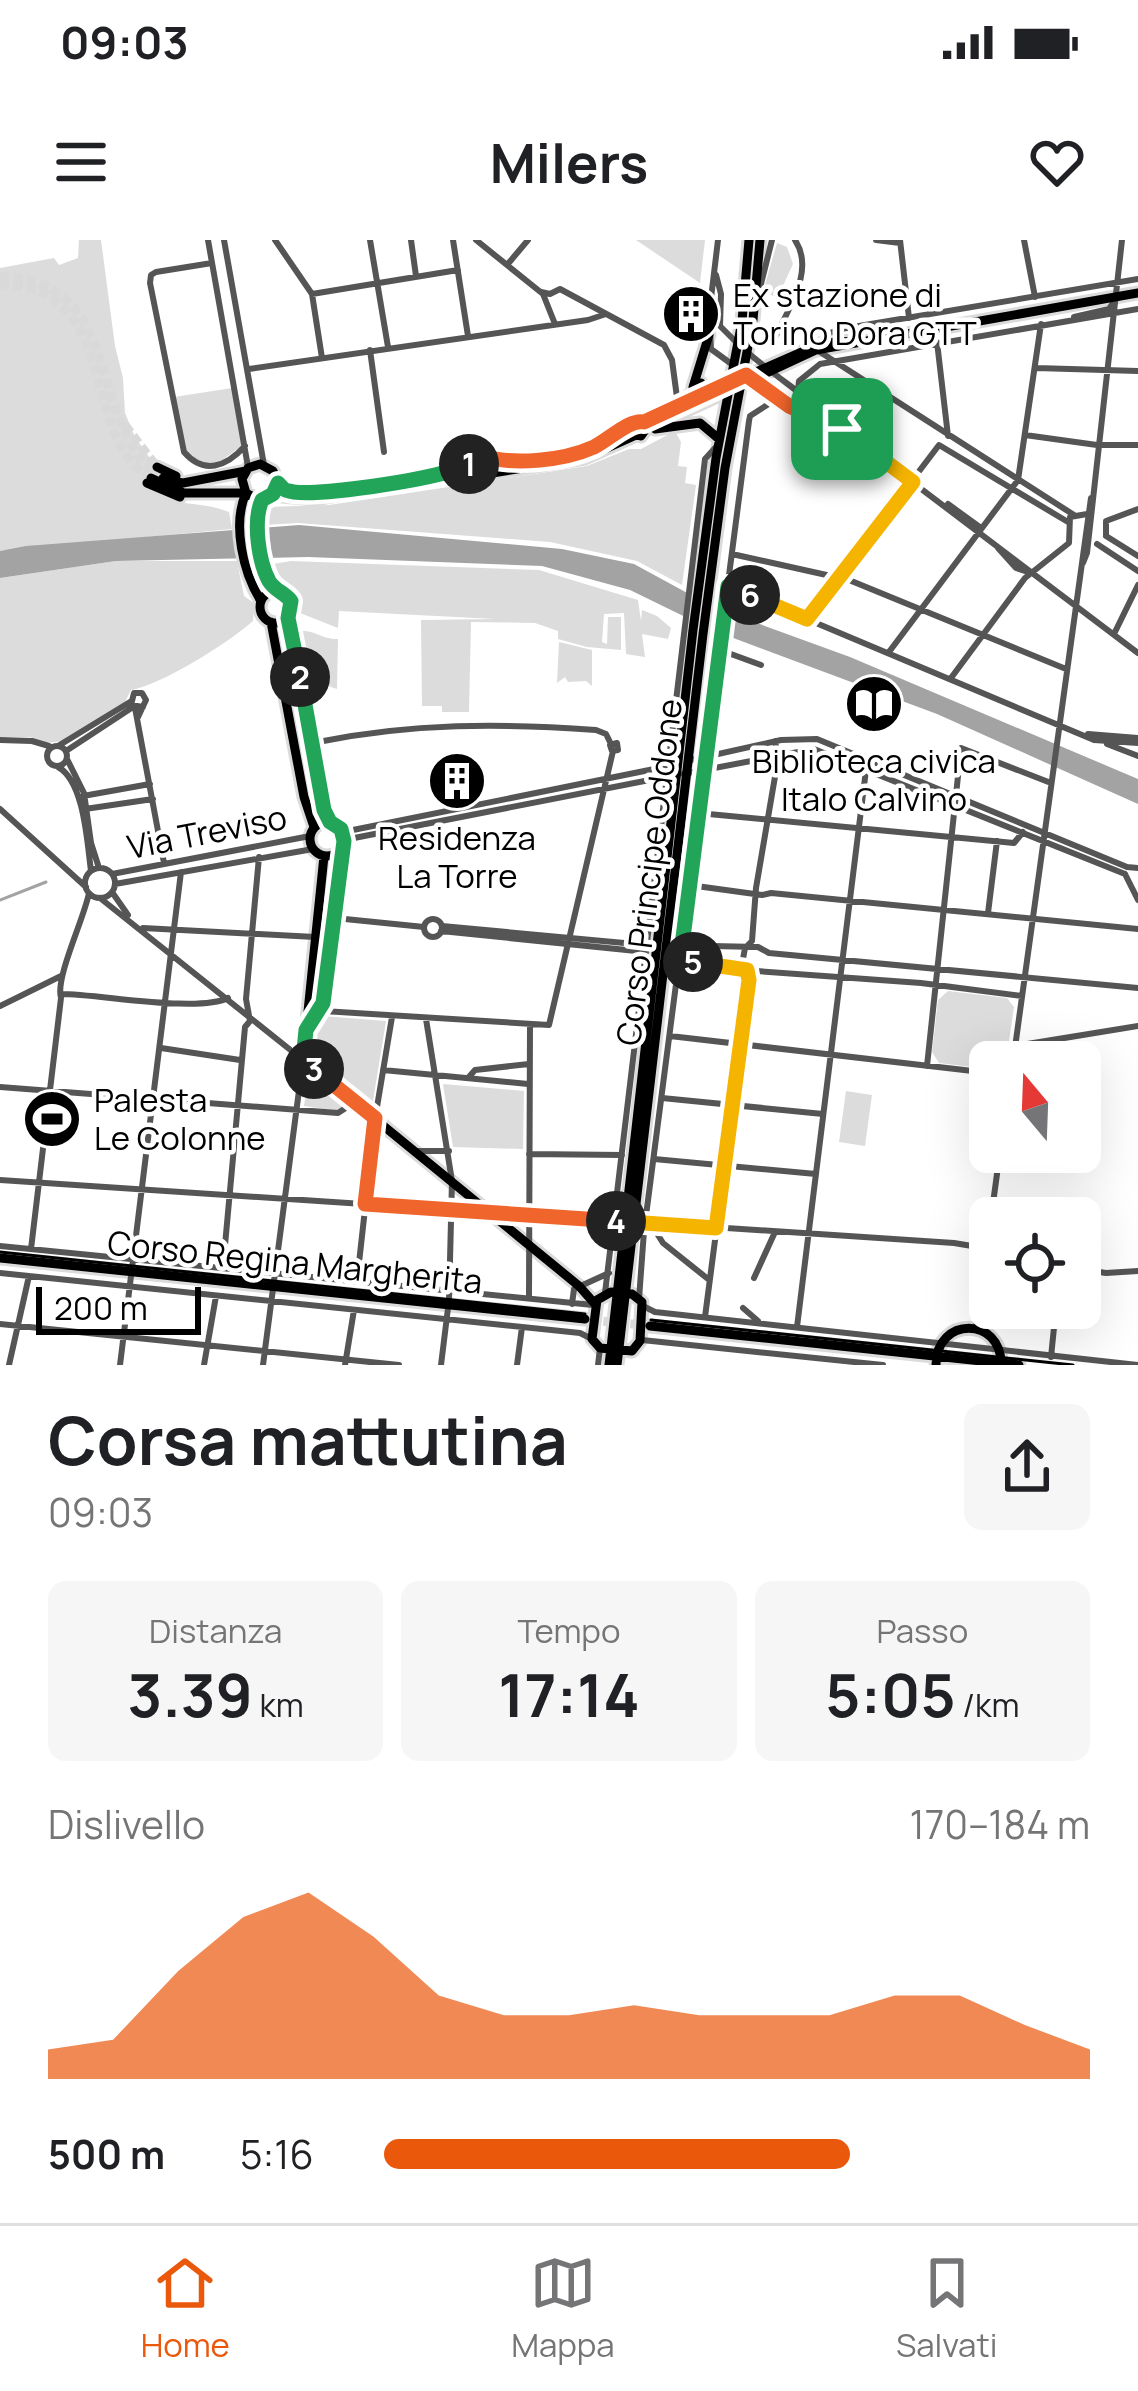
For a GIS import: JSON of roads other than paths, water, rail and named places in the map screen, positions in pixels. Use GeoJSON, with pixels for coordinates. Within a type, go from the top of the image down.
{"type":"FeatureCollection","features":[{"type":"Feature","properties":{"kind":"main road","name":"Corso Principe Oddone"},"geometry":{"type":"LineString","coordinates":[[699,588],[740,381],[732,365],[749,240]]}},
{"type":"Feature","properties":{"kind":"main road"},"geometry":{"type":"LineString","coordinates":[[740,381],[752,328],[760,240]]}},
{"type":"Feature","properties":{"kind":"main road"},"geometry":{"type":"LineString","coordinates":[[152,475],[183,483],[264,465],[287,491],[320,491],[439,475],[472,467],[480,455],[503,462],[576,453],[819,347],[1138,293]]}},
{"type":"Feature","properties":{"kind":"main road"},"geometry":{"type":"LineString","coordinates":[[692,394],[709,335]]}},
{"type":"Feature","properties":{"kind":"main road","name":"Corso Principe Oddone"},"geometry":{"type":"LineString","coordinates":[[613,1365],[607,1297],[635,1223],[657,950],[693,630],[719,442],[740,381]]}},
{"type":"Feature","properties":{"kind":"main road"},"geometry":{"type":"LineString","coordinates":[[472,467],[480,475],[585,458],[677,405],[701,383]]}},
{"type":"Feature","properties":{"kind":"main road"},"geometry":{"type":"LineString","coordinates":[[639,427],[694,422],[707,425],[719,442]]}},
{"type":"Feature","properties":{"kind":"main road"},"geometry":{"type":"LineString","coordinates":[[490,459],[490,472]]}},
{"type":"Feature","properties":{"kind":"main road"},"geometry":{"type":"LineString","coordinates":[[152,475],[196,495],[246,493],[314,499],[472,467]]}},
{"type":"Feature","properties":{"kind":"main road"},"geometry":{"type":"LineString","coordinates":[[247,470],[239,521],[247,568],[262,614],[271,622],[313,849],[324,856]]}},
{"type":"Feature","properties":{"kind":"main road"},"geometry":{"type":"LineString","coordinates":[[152,475],[181,497],[233,497],[240,507]]}},
{"type":"Feature","properties":{"kind":"main road"},"geometry":{"type":"LineString","coordinates":[[278,483],[256,521],[265,566],[277,590],[291,601],[288,618],[321,797],[343,841],[335,918],[306,1030],[303,1060],[579,1286],[607,1297]]}},
{"type":"Feature","properties":{"kind":"main road"},"geometry":{"type":"LineString","coordinates":[[261,601],[277,590]]}},
{"type":"Feature","properties":{"kind":"main road"},"geometry":{"type":"LineString","coordinates":[[271,622],[288,618]]}},
{"type":"Feature","properties":{"kind":"main road"},"geometry":{"type":"LineString","coordinates":[[312,832],[330,822]]}},
{"type":"Feature","properties":{"kind":"main road"},"geometry":{"type":"LineString","coordinates":[[313,1010],[324,856],[343,841]]}},
{"type":"Feature","properties":{"kind":"main road","name":"Corso Regina Margherita"},"geometry":{"type":"LineString","coordinates":[[0,1258],[585,1319]]}},
{"type":"Feature","properties":{"kind":"main road","name":"Corso Principe Oddone"},"geometry":{"type":"LineString","coordinates":[[607,1297],[610,1348]]}},
{"type":"Feature","properties":{"kind":"main road","name":"Corso Regina Margherita"},"geometry":{"type":"LineString","coordinates":[[607,1297],[641,1302]]}},
{"type":"Feature","properties":{"kind":"main road","name":"Corso Principe Oddone"},"geometry":{"type":"LineString","coordinates":[[640,1340],[641,1302]]}},
{"type":"Feature","properties":{"kind":"main road","name":"Corso Regina Margherita"},"geometry":{"type":"LineString","coordinates":[[650,1326],[936,1360],[1001,1360],[1019,1365]]}},
{"type":"Feature","properties":{"kind":"main road"},"geometry":{"type":"LineString","coordinates":[[936,1360],[940,1344],[952,1331],[980,1329],[1001,1360]]}},
{"type":"Feature","properties":{"kind":"main road"},"geometry":{"type":"LineString","coordinates":[[610,1348],[640,1340]]}},
{"type":"Feature","properties":{"kind":"street"},"geometry":{"type":"LineString","coordinates":[[208,240],[247,470]]}},
{"type":"Feature","properties":{"kind":"street"},"geometry":{"type":"LineString","coordinates":[[224,240],[264,465]]}},
{"type":"Feature","properties":{"kind":"street"},"geometry":{"type":"LineString","coordinates":[[275,240],[312,294],[322,358]]}},
{"type":"Feature","properties":{"kind":"street"},"geometry":{"type":"LineString","coordinates":[[370,240],[388,347]]}},
{"type":"Feature","properties":{"kind":"street"},"geometry":{"type":"LineString","coordinates":[[412,240],[416,276]]}},
{"type":"Feature","properties":{"kind":"street"},"geometry":{"type":"LineString","coordinates":[[453,240],[468,336]]}},
{"type":"Feature","properties":{"kind":"street"},"geometry":{"type":"LineString","coordinates":[[476,240],[541,292],[555,324]]}},
{"type":"Feature","properties":{"kind":"street"},"geometry":{"type":"LineString","coordinates":[[507,265],[528,240]]}},
{"type":"Feature","properties":{"kind":"street"},"geometry":{"type":"LineString","coordinates":[[718,240],[709,335],[711,349],[732,365]]}},
{"type":"Feature","properties":{"kind":"street"},"geometry":{"type":"LineString","coordinates":[[753,306],[772,240]]}},
{"type":"Feature","properties":{"kind":"street"},"geometry":{"type":"LineString","coordinates":[[752,328],[776,336],[804,268],[795,240]]}},
{"type":"Feature","properties":{"kind":"street"},"geometry":{"type":"LineString","coordinates":[[877,240],[900,242],[909,318]]}},
{"type":"Feature","properties":{"kind":"street"},"geometry":{"type":"LineString","coordinates":[[1024,240],[1035,297]]}},
{"type":"Feature","properties":{"kind":"street"},"geometry":{"type":"LineString","coordinates":[[1016,1041],[1125,240]]}},
{"type":"Feature","properties":{"kind":"street"},"geometry":{"type":"LineString","coordinates":[[212,263],[151,275],[177,434],[184,452],[202,466],[223,464],[244,446]]}},
{"type":"Feature","properties":{"kind":"street"},"geometry":{"type":"LineString","coordinates":[[312,294],[458,270]]}},
{"type":"Feature","properties":{"kind":"street"},"geometry":{"type":"LineString","coordinates":[[716,275],[722,330],[842,429]]}},
{"type":"Feature","properties":{"kind":"street"},"geometry":{"type":"LineString","coordinates":[[1015,485],[819,347],[827,334],[841,329],[1138,279]]}},
{"type":"Feature","properties":{"kind":"street"},"geometry":{"type":"LineString","coordinates":[[541,292],[548,295],[562,290],[664,345],[672,360],[677,405]]}},
{"type":"Feature","properties":{"kind":"street"},"geometry":{"type":"LineString","coordinates":[[1067,320],[1109,309],[1117,297]]}},
{"type":"Feature","properties":{"kind":"street"},"geometry":{"type":"LineString","coordinates":[[798,391],[799,381],[814,366],[1138,309]]}},
{"type":"Feature","properties":{"kind":"street"},"geometry":{"type":"LineString","coordinates":[[1030,313],[1054,322]]}},
{"type":"Feature","properties":{"kind":"street"},"geometry":{"type":"LineString","coordinates":[[248,369],[611,316]]}},
{"type":"Feature","properties":{"kind":"street"},"geometry":{"type":"LineString","coordinates":[[889,652],[1015,485],[1041,324]]}},
{"type":"Feature","properties":{"kind":"street"},"geometry":{"type":"LineString","coordinates":[[938,342],[948,436]]}},
{"type":"Feature","properties":{"kind":"street"},"geometry":{"type":"LineString","coordinates":[[370,350],[383,452]]}},
{"type":"Feature","properties":{"kind":"street"},"geometry":{"type":"LineString","coordinates":[[1036,368],[1138,371]]}},
{"type":"Feature","properties":{"kind":"street"},"geometry":{"type":"LineString","coordinates":[[740,381],[842,429],[982,533],[1016,568],[1032,572],[1138,653]]}},
{"type":"Feature","properties":{"kind":"street"},"geometry":{"type":"LineString","coordinates":[[778,398],[750,416],[728,586],[1059,727],[1138,741]]}},
{"type":"Feature","properties":{"kind":"street"},"geometry":{"type":"LineString","coordinates":[[1025,435],[1097,445],[1138,445]]}},
{"type":"Feature","properties":{"kind":"street"},"geometry":{"type":"LineString","coordinates":[[807,619],[939,446],[1071,519],[1087,514]]}},
{"type":"Feature","properties":{"kind":"street"},"geometry":{"type":"LineString","coordinates":[[1091,498],[1087,531],[1093,545],[1138,571]]}},
{"type":"Feature","properties":{"kind":"street"},"geometry":{"type":"LineString","coordinates":[[1106,536],[1105,522],[1138,509]]}},
{"type":"Feature","properties":{"kind":"street"},"geometry":{"type":"LineString","coordinates":[[951,678],[1032,572],[1070,541],[1071,519]]}},
{"type":"Feature","properties":{"kind":"street"},"geometry":{"type":"LineString","coordinates":[[1082,563],[1093,545],[1106,536]]}},
{"type":"Feature","properties":{"kind":"street"},"geometry":{"type":"LineString","coordinates":[[1106,536],[1138,556]]}},
{"type":"Feature","properties":{"kind":"street"},"geometry":{"type":"LineString","coordinates":[[732,554],[839,578],[1066,669]]}},
{"type":"Feature","properties":{"kind":"street"},"geometry":{"type":"LineString","coordinates":[[1114,634],[1138,585]]}},
{"type":"Feature","properties":{"kind":"street","name":"Corso Principe Oddone"},"geometry":{"type":"LineString","coordinates":[[607,1297],[609,1273],[635,1223],[654,1159],[728,586]]}},
{"type":"Feature","properties":{"kind":"street","name":"Corso Principe Oddone"},"geometry":{"type":"LineString","coordinates":[[641,1302],[644,1241],[635,1223],[623,1155],[657,950],[699,588]]}},
{"type":"Feature","properties":{"kind":"street"},"geometry":{"type":"LineString","coordinates":[[720,650],[761,665]]}},
{"type":"Feature","properties":{"kind":"street"},"geometry":{"type":"LineString","coordinates":[[47,757],[136,708],[164,863]]}},
{"type":"Feature","properties":{"kind":"street"},"geometry":{"type":"LineString","coordinates":[[313,1010],[550,1023],[612,747],[600,731],[484,724],[415,727],[318,742]]}},
{"type":"Feature","properties":{"kind":"street"},"geometry":{"type":"LineString","coordinates":[[1085,734],[1138,756]]}},
{"type":"Feature","properties":{"kind":"street"},"geometry":{"type":"LineString","coordinates":[[343,841],[603,789],[678,769],[706,756],[775,741],[818,739],[867,765]]}},
{"type":"Feature","properties":{"kind":"street"},"geometry":{"type":"LineString","coordinates":[[0,740],[61,751]]}},
{"type":"Feature","properties":{"kind":"street"},"geometry":{"type":"LineString","coordinates":[[16,741],[38,748],[70,775],[82,796]]}},
{"type":"Feature","properties":{"kind":"street"},"geometry":{"type":"LineString","coordinates":[[704,1317],[749,980],[745,948],[752,940],[770,820],[775,741]]}},
{"type":"Feature","properties":{"kind":"street"},"geometry":{"type":"LineString","coordinates":[[1104,743],[1138,741]]}},
{"type":"Feature","properties":{"kind":"street"},"geometry":{"type":"LineString","coordinates":[[927,1066],[962,748],[1052,778]]}},
{"type":"Feature","properties":{"kind":"street"},"geometry":{"type":"LineString","coordinates":[[343,841],[606,779],[678,769],[704,771],[814,749],[867,765],[1133,873],[1138,900]]}},
{"type":"Feature","properties":{"kind":"street"},"geometry":{"type":"LineString","coordinates":[[58,767],[61,751]]}},
{"type":"Feature","properties":{"kind":"street"},"geometry":{"type":"LineString","coordinates":[[31,1249],[61,994],[58,984],[93,894],[91,842],[82,796],[61,751]]}},
{"type":"Feature","properties":{"kind":"street"},"geometry":{"type":"LineString","coordinates":[[797,1327],[867,765]]}},
{"type":"Feature","properties":{"kind":"street"},"geometry":{"type":"LineString","coordinates":[[82,796],[150,784]]}},
{"type":"Feature","properties":{"kind":"street"},"geometry":{"type":"LineString","coordinates":[[84,809],[153,800]]}},
{"type":"Feature","properties":{"kind":"street"},"geometry":{"type":"LineString","coordinates":[[0,809],[93,894],[130,918],[303,1060],[263,1365]]}},
{"type":"Feature","properties":{"kind":"street"},"geometry":{"type":"LineString","coordinates":[[698,813],[998,842],[1018,842],[1024,827]]}},
{"type":"Feature","properties":{"kind":"street","name":"Via Treviso"},"geometry":{"type":"LineString","coordinates":[[112,874],[312,832]]}},
{"type":"Feature","properties":{"kind":"street"},"geometry":{"type":"LineString","coordinates":[[988,913],[998,842]]}},
{"type":"Feature","properties":{"kind":"street","name":"Via Treviso"},"geometry":{"type":"LineString","coordinates":[[93,894],[182,872],[313,849]]}},
{"type":"Feature","properties":{"kind":"street"},"geometry":{"type":"LineString","coordinates":[[224,1267],[259,857]]}},
{"type":"Feature","properties":{"kind":"street"},"geometry":{"type":"LineString","coordinates":[[74,872],[112,874],[130,918]]}},
{"type":"Feature","properties":{"kind":"street"},"geometry":{"type":"LineString","coordinates":[[120,1365],[182,872]]}},
{"type":"Feature","properties":{"kind":"street"},"geometry":{"type":"LineString","coordinates":[[689,885],[1138,929]]}},
{"type":"Feature","properties":{"kind":"street"},"geometry":{"type":"LineString","coordinates":[[335,918],[424,927],[432,919],[441,929],[657,950],[682,944],[745,948],[1138,988]]}},
{"type":"Feature","properties":{"kind":"street"},"geometry":{"type":"LineString","coordinates":[[142,928],[315,937]]}},
{"type":"Feature","properties":{"kind":"street"},"geometry":{"type":"LineString","coordinates":[[657,950],[680,961],[747,970],[841,975],[1022,996]]}},
{"type":"Feature","properties":{"kind":"street"},"geometry":{"type":"LineString","coordinates":[[0,1006],[64,975]]}},
{"type":"Feature","properties":{"kind":"street"},"geometry":{"type":"LineString","coordinates":[[61,994],[167,1002],[218,1003],[228,998]]}},
{"type":"Feature","properties":{"kind":"street"},"geometry":{"type":"LineString","coordinates":[[357,1280],[392,1017]]}},
{"type":"Feature","properties":{"kind":"street"},"geometry":{"type":"LineString","coordinates":[[426,1019],[452,1181],[449,1291],[440,1365]]}},
{"type":"Feature","properties":{"kind":"street"},"geometry":{"type":"LineString","coordinates":[[529,1299],[530,1025]]}},
{"type":"Feature","properties":{"kind":"street"},"geometry":{"type":"LineString","coordinates":[[1046,1041],[1138,1026]]}},
{"type":"Feature","properties":{"kind":"street"},"geometry":{"type":"LineString","coordinates":[[670,1036],[969,1071]]}},
{"type":"Feature","properties":{"kind":"street"},"geometry":{"type":"LineString","coordinates":[[161,1048],[241,1060]]}},
{"type":"Feature","properties":{"kind":"street"},"geometry":{"type":"LineString","coordinates":[[468,1078],[475,1070],[529,1064]]}},
{"type":"Feature","properties":{"kind":"street"},"geometry":{"type":"LineString","coordinates":[[383,1070],[529,1084]]}},
{"type":"Feature","properties":{"kind":"street"},"geometry":{"type":"LineString","coordinates":[[0,1087],[338,1113],[355,1102]]}},
{"type":"Feature","properties":{"kind":"street"},"geometry":{"type":"LineString","coordinates":[[662,1098],[824,1114]]}},
{"type":"Feature","properties":{"kind":"street"},"geometry":{"type":"LineString","coordinates":[[415,1151],[449,1151]]}},
{"type":"Feature","properties":{"kind":"street"},"geometry":{"type":"LineString","coordinates":[[529,1154],[623,1155]]}},
{"type":"Feature","properties":{"kind":"street"},"geometry":{"type":"LineString","coordinates":[[654,1159],[816,1174]]}},
{"type":"Feature","properties":{"kind":"street"},"geometry":{"type":"LineString","coordinates":[[0,1180],[969,1247]]}},
{"type":"Feature","properties":{"kind":"street"},"geometry":{"type":"LineString","coordinates":[[635,1223],[709,1279]]}},
{"type":"Feature","properties":{"kind":"street"},"geometry":{"type":"LineString","coordinates":[[754,1277],[775,1232]]}},
{"type":"Feature","properties":{"kind":"street"},"geometry":{"type":"LineString","coordinates":[[644,1241],[659,1238]]}},
{"type":"Feature","properties":{"kind":"street","name":"Corso Regina Margherita"},"geometry":{"type":"LineString","coordinates":[[0,1246],[572,1304],[607,1297]]}},
{"type":"Feature","properties":{"kind":"street"},"geometry":{"type":"LineString","coordinates":[[529,1271],[549,1261]]}},
{"type":"Feature","properties":{"kind":"street"},"geometry":{"type":"LineString","coordinates":[[1101,1270],[1138,1271]]}},
{"type":"Feature","properties":{"kind":"street","name":"Corso Regina Margherita"},"geometry":{"type":"LineString","coordinates":[[0,1273],[580,1333],[610,1348]]}},
{"type":"Feature","properties":{"kind":"street"},"geometry":{"type":"LineString","coordinates":[[572,1304],[579,1286],[609,1273]]}},
{"type":"Feature","properties":{"kind":"street"},"geometry":{"type":"LineString","coordinates":[[9,1365],[29,1276]]}},
{"type":"Feature","properties":{"kind":"street"},"geometry":{"type":"LineString","coordinates":[[203,1365],[215,1295]]}},
{"type":"Feature","properties":{"kind":"street","name":"Corso Regina Margherita"},"geometry":{"type":"LineString","coordinates":[[641,1302],[655,1312],[940,1344],[1001,1360],[1052,1357],[1138,1365]]}},
{"type":"Feature","properties":{"kind":"street"},"geometry":{"type":"LineString","coordinates":[[742,1308],[760,1323]]}},
{"type":"Feature","properties":{"kind":"street"},"geometry":{"type":"LineString","coordinates":[[345,1362],[354,1310]]}},
{"type":"Feature","properties":{"kind":"street"},"geometry":{"type":"LineString","coordinates":[[0,1324],[399,1365]]}},
{"type":"Feature","properties":{"kind":"street"},"geometry":{"type":"LineString","coordinates":[[518,1365],[522,1327]]}},
{"type":"Feature","properties":{"kind":"street"},"geometry":{"type":"LineString","coordinates":[[1052,1357],[1054,1329]]}},
{"type":"Feature","properties":{"kind":"street"},"geometry":{"type":"LineString","coordinates":[[877,1350],[878,1336]]}},
{"type":"Feature","properties":{"kind":"street"},"geometry":{"type":"LineString","coordinates":[[640,1340],[793,1360],[883,1365]]}},
{"type":"Feature","properties":{"kind":"street"},"geometry":{"type":"LineString","coordinates":[[842,1346],[848,1363]]}},
{"type":"Feature","properties":{"kind":"street","name":"Corso Principe Oddone"},"geometry":{"type":"LineString","coordinates":[[598,1365],[610,1348],[627,1365]]}},
{"type":"Feature","properties":{"kind":"waterway"},"geometry":{"type":"LineString","coordinates":[[0,900],[46,882]]}},
{"type":"Feature","properties":{"kind":"tunnel"},"geometry":{"type":"LineString","coordinates":[[0,276],[39,283],[67,300],[86,325],[133,448],[154,473]]}},
{"type":"Feature","properties":{"kind":"tunnel"},"geometry":{"type":"LineString","coordinates":[[0,284],[39,292],[66,310],[83,336],[114,431],[128,458],[151,478]]}},
{"type":"Feature","properties":{"kind":"tunnel"},"geometry":{"type":"LineString","coordinates":[[125,425],[157,467]]}},
{"type":"Feature","properties":{"kind":"tunnel"},"geometry":{"type":"LineString","coordinates":[[590,1320],[645,1325]]}},
{"type":"Feature","properties":{"kind":"tram line"},"geometry":{"type":"LineString","coordinates":[[0,1252],[585,1314]]}},
{"type":"Feature","properties":{"kind":"tram line"},"geometry":{"type":"LineString","coordinates":[[651,1320],[1073,1365]]}},
{"type":"Feature","properties":{"kind":"place","name":"Ex stazione di Torino Dora GTT"},"geometry":{"type":"Point","coordinates":[691,314]}},
{"type":"Feature","properties":{"kind":"place","name":"Biblioteca civica Italo Calvino"},"geometry":{"type":"Point","coordinates":[874,704]}},
{"type":"Feature","properties":{"kind":"place","name":"Residenza La Torre"},"geometry":{"type":"Point","coordinates":[457,781]}},
{"type":"Feature","properties":{"kind":"place","name":"Palesta Le Colonne"},"geometry":{"type":"Point","coordinates":[52,1119]}}]}
